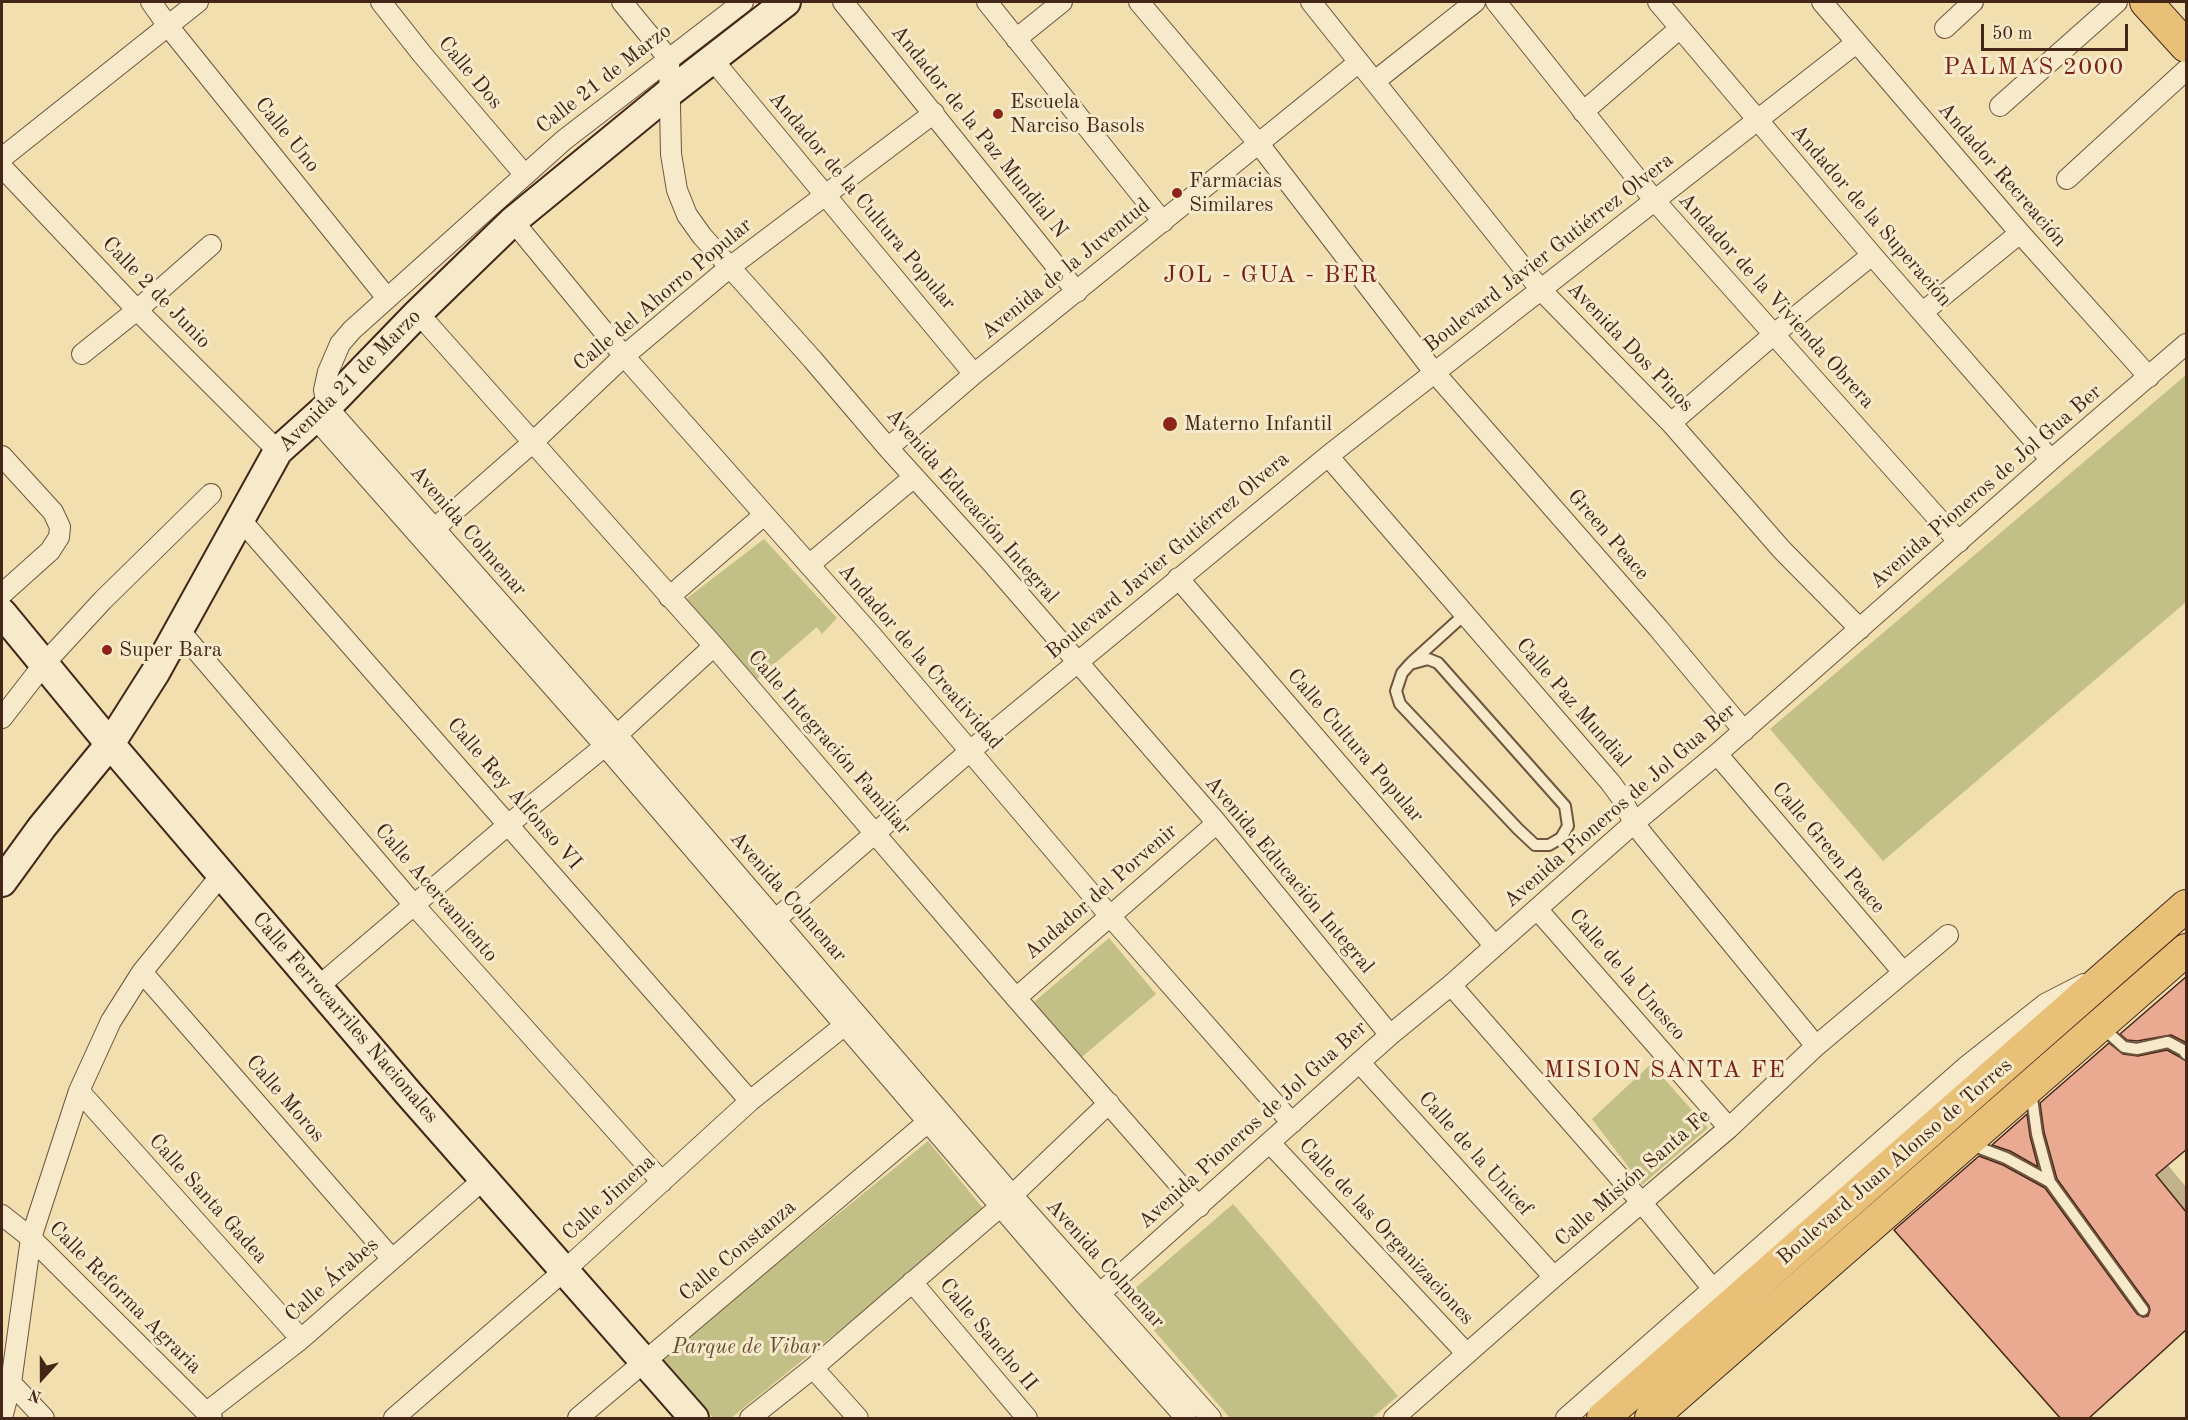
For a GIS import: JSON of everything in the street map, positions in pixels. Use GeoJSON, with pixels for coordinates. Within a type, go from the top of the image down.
{"type":"FeatureCollection","features":[{"type":"Feature","properties":{"kind":"main road"},"geometry":{"type":"LineString","coordinates":[[2146,2],[2187,46]]}},
{"type":"Feature","properties":{"kind":"main road","name":"Boulevard Juan Alonso de Torres"},"geometry":{"type":"LineString","coordinates":[[1603,1419],[2187,906]]}},
{"type":"Feature","properties":{"kind":"main road","name":"Boulevard Juan Alonso de Torres"},"geometry":{"type":"LineString","coordinates":[[1651,1419],[2187,950]]}},
{"type":"Feature","properties":{"kind":"street","name":"Calle Uno"},"geometry":{"type":"LineString","coordinates":[[151,2],[387,298]]}},
{"type":"Feature","properties":{"kind":"street"},"geometry":{"type":"LineString","coordinates":[[2,158],[198,2]]}},
{"type":"Feature","properties":{"kind":"street","name":"Calle Dos"},"geometry":{"type":"LineString","coordinates":[[381,2],[524,174]]}},
{"type":"Feature","properties":{"kind":"street"},"geometry":{"type":"LineString","coordinates":[[622,2],[669,59]]}},
{"type":"Feature","properties":{"kind":"street","name":"Calle 21 de Marzo"},"geometry":{"type":"LineString","coordinates":[[321,412],[328,372],[340,344],[352,330],[564,140],[743,2]]}},
{"type":"Feature","properties":{"kind":"street","name":"Avenida 21 de Marzo"},"geometry":{"type":"LineString","coordinates":[[2,882],[42,827],[110,744],[155,673],[278,451],[321,412],[513,221],[670,92],[786,2]]}},
{"type":"Feature","properties":{"kind":"street","name":"Andador de la Paz Mundial N"},"geometry":{"type":"LineString","coordinates":[[843,2],[1077,292]]}},
{"type":"Feature","properties":{"kind":"street"},"geometry":{"type":"LineString","coordinates":[[987,2],[1163,222]]}},
{"type":"Feature","properties":{"kind":"street"},"geometry":{"type":"LineString","coordinates":[[1016,39],[1062,2]]}},
{"type":"Feature","properties":{"kind":"street","name":"Green Peace"},"geometry":{"type":"LineString","coordinates":[[1139,2],[1259,144],[1434,372],[1658,628],[1744,731]]}},
{"type":"Feature","properties":{"kind":"street","name":"Avenida Dos Pinos"},"geometry":{"type":"LineString","coordinates":[[1311,2],[1541,290],[1671,423],[1782,550],[1860,629]]}},
{"type":"Feature","properties":{"kind":"street"},"geometry":{"type":"LineString","coordinates":[[1375,81],[1475,2]]}},
{"type":"Feature","properties":{"kind":"street","name":"Andador de la Vivienda Obrera"},"geometry":{"type":"LineString","coordinates":[[1496,2],[1655,201],[1959,542]]}},
{"type":"Feature","properties":{"kind":"street","name":"Andador de la Superación"},"geometry":{"type":"LineString","coordinates":[[1658,2],[1756,121],[2051,460]]}},
{"type":"Feature","properties":{"kind":"street","name":"Andador Recreación"},"geometry":{"type":"LineString","coordinates":[[1822,2],[2020,233],[2149,377]]}},
{"type":"Feature","properties":{"kind":"street"},"geometry":{"type":"LineString","coordinates":[[1945,28],[1973,2]]}},
{"type":"Feature","properties":{"kind":"street"},"geometry":{"type":"LineString","coordinates":[[2000,106],[2117,2]]}},
{"type":"Feature","properties":{"kind":"street"},"geometry":{"type":"LineString","coordinates":[[1582,112],[1679,29]]}},
{"type":"Feature","properties":{"kind":"street","name":"Boulevard Javier Gutiérrez Olvera"},"geometry":{"type":"LineString","coordinates":[[776,919],[970,751],[1328,456],[1856,43]]}},
{"type":"Feature","properties":{"kind":"street","name":"Avenida Educación Integral"},"geometry":{"type":"LineString","coordinates":[[669,59],[671,154],[677,190],[687,215],[702,236],[992,563],[1217,823],[1390,1035]]}},
{"type":"Feature","properties":{"kind":"street","name":"Andador de la Cultura Popular"},"geometry":{"type":"LineString","coordinates":[[712,59],[974,374]]}},
{"type":"Feature","properties":{"kind":"street","name":"Avenida de la Juventud"},"geometry":{"type":"LineString","coordinates":[[888,448],[974,374],[1359,62]]}},
{"type":"Feature","properties":{"kind":"street"},"geometry":{"type":"LineString","coordinates":[[2067,179],[2187,70]]}},
{"type":"Feature","properties":{"kind":"street","name":"Calle del Ahorro Popular"},"geometry":{"type":"LineString","coordinates":[[435,528],[532,443],[624,356],[729,267],[934,113]]}},
{"type":"Feature","properties":{"kind":"street","name":"Calle 2 de Junio"},"geometry":{"type":"LineString","coordinates":[[2,167],[137,310],[278,451]]}},
{"type":"Feature","properties":{"kind":"street","name":"Andador de la Creatividad"},"geometry":{"type":"LineString","coordinates":[[513,221],[624,356],[809,565],[1110,916],[1292,1123]]}},
{"type":"Feature","properties":{"kind":"street"},"geometry":{"type":"LineString","coordinates":[[1923,312],[2020,233]]}},
{"type":"Feature","properties":{"kind":"street"},"geometry":{"type":"LineString","coordinates":[[82,354],[137,310],[211,245]]}},
{"type":"Feature","properties":{"kind":"street"},"geometry":{"type":"LineString","coordinates":[[1671,423],[1773,335],[1872,255]]}},
{"type":"Feature","properties":{"kind":"street","name":"Calle Integración Familiar"},"geometry":{"type":"LineString","coordinates":[[418,313],[714,646],[1199,1207]]}},
{"type":"Feature","properties":{"kind":"street","name":"Avenida Pioneros de Jol Gua Ber"},"geometry":{"type":"LineString","coordinates":[[1093,1300],[1390,1035],[1451,985],[1634,823],[1744,731],[2051,460],[2187,344]]}},
{"type":"Feature","properties":{"kind":"street","name":"Avenida Colmenar"},"geometry":{"type":"LineString","coordinates":[[321,412],[435,528],[611,741],[776,919],[929,1121],[1006,1200]]}},
{"type":"Feature","properties":{"kind":"street","name":"Avenida Colmenar"},"geometry":{"type":"LineString","coordinates":[[321,412],[611,741],[1093,1300],[1186,1419]]}},
{"type":"Feature","properties":{"kind":"street"},"geometry":{"type":"LineString","coordinates":[[2,456],[53,512],[60,527],[59,537],[50,550],[2,594]]}},
{"type":"Feature","properties":{"kind":"street","name":"Calle Paz Mundial"},"geometry":{"type":"LineString","coordinates":[[1328,456],[1610,782],[1621,797],[1634,823],[1816,1046]]}},
{"type":"Feature","properties":{"kind":"street"},"geometry":{"type":"LineString","coordinates":[[809,565],[914,477]]}},
{"type":"Feature","properties":{"kind":"street"},"geometry":{"type":"LineString","coordinates":[[2,718],[44,664],[103,600],[211,494]]}},
{"type":"Feature","properties":{"kind":"street"},"geometry":{"type":"LineString","coordinates":[[669,597],[764,515]]}},
{"type":"Feature","properties":{"kind":"street","name":"Calle Rey Alfonso VI"},"geometry":{"type":"LineString","coordinates":[[240,519],[750,1101]]}},
{"type":"Feature","properties":{"kind":"street","name":"Calle Cultura Popular"},"geometry":{"type":"LineString","coordinates":[[1178,578],[1494,945]]}},
{"type":"Feature","properties":{"kind":"street","name":"Calle Ferrocarriles Nacionales"},"geometry":{"type":"LineString","coordinates":[[2,613],[110,744],[409,1094],[694,1419]]}},
{"type":"Feature","properties":{"kind":"street","name":"Calle Acercamiento"},"geometry":{"type":"LineString","coordinates":[[179,630],[414,905],[662,1182]]}},
{"type":"Feature","properties":{"kind":"street"},"geometry":{"type":"LineString","coordinates":[[319,986],[509,824],[611,741],[714,646]]}},
{"type":"Feature","properties":{"kind":"street","name":"Calle Green Peace"},"geometry":{"type":"LineString","coordinates":[[1717,754],[1903,972]]}},
{"type":"Feature","properties":{"kind":"street","name":"Andador del Porvenir"},"geometry":{"type":"LineString","coordinates":[[1016,998],[1217,823]]}},
{"type":"Feature","properties":{"kind":"street"},"geometry":{"type":"LineString","coordinates":[[2,1419],[11,1383],[31,1238],[79,1091],[111,1021],[142,972],[222,874]]}},
{"type":"Feature","properties":{"kind":"street","name":"Calle de la Unesco"},"geometry":{"type":"LineString","coordinates":[[1537,909],[1729,1128]]}},
{"type":"Feature","properties":{"kind":"street","name":"Calle Misión Santa Fe"},"geometry":{"type":"LineString","coordinates":[[1394,1419],[1554,1277],[1729,1128],[1816,1046],[1948,935]]}},
{"type":"Feature","properties":{"kind":"street","name":"Calle Moros"},"geometry":{"type":"LineString","coordinates":[[142,972],[392,1259]]}},
{"type":"Feature","properties":{"kind":"street"},"geometry":{"type":"LineString","coordinates":[[1566,1419],[1898,1125],[2008,1033],[2045,1004],[2073,988],[2109,974]]}},
{"type":"Feature","properties":{"kind":"street"},"geometry":{"type":"LineString","coordinates":[[1451,985],[1642,1203],[1713,1289]]}},
{"type":"Feature","properties":{"kind":"street","name":"Calle Jimena"},"geometry":{"type":"LineString","coordinates":[[394,1419],[565,1270],[750,1101],[851,1020]]}},
{"type":"Feature","properties":{"kind":"street","name":"Calle de la Unicef"},"geometry":{"type":"LineString","coordinates":[[1360,1063],[1554,1277]]}},
{"type":"Feature","properties":{"kind":"street","name":"Calle Santa Gadea"},"geometry":{"type":"LineString","coordinates":[[79,1091],[301,1339]]}},
{"type":"Feature","properties":{"kind":"street"},"geometry":{"type":"LineString","coordinates":[[750,1419],[813,1368],[1006,1200],[1109,1103]]}},
{"type":"Feature","properties":{"kind":"street","name":"Calle Constanza"},"geometry":{"type":"LineString","coordinates":[[579,1419],[929,1121]]}},
{"type":"Feature","properties":{"kind":"street","name":"Calle de las Organizaciones"},"geometry":{"type":"LineString","coordinates":[[1270,1143],[1467,1354]]}},
{"type":"Feature","properties":{"kind":"street","name":"Calle Árabes"},"geometry":{"type":"LineString","coordinates":[[209,1415],[301,1339],[484,1179]]}},
{"type":"Feature","properties":{"kind":"street","name":"Calle Reforma Agraria"},"geometry":{"type":"LineString","coordinates":[[2,1215],[31,1238],[209,1415]]}},
{"type":"Feature","properties":{"kind":"street","name":"Calle Sancho II"},"geometry":{"type":"LineString","coordinates":[[912,1282],[1027,1419]]}},
{"type":"Feature","properties":{"kind":"street","name":"Avenida Colmenar"},"geometry":{"type":"LineString","coordinates":[[1093,1300],[1211,1419]]}},
{"type":"Feature","properties":{"kind":"street"},"geometry":{"type":"LineString","coordinates":[[813,1368],[858,1419]]}},
{"type":"Feature","properties":{"kind":"street"},"geometry":{"type":"LineString","coordinates":[[11,1383],[44,1419]]}},
{"type":"Feature","properties":{"kind":"lane"},"geometry":{"type":"LineString","coordinates":[[1410,664],[1428,659],[1438,663],[1565,806],[1568,826],[1561,838],[1549,845],[1535,845],[1518,830],[1396,697],[1397,684],[1402,673],[1410,664],[1465,614]]}},
{"type":"Feature","properties":{"kind":"lane"},"geometry":{"type":"LineString","coordinates":[[2100,1026],[2124,1047],[2137,1049],[2168,1042],[2187,1054]]}},
{"type":"Feature","properties":{"kind":"lane"},"geometry":{"type":"LineString","coordinates":[[2030,1087],[2037,1134],[2050,1182],[2143,1310]]}},
{"type":"Feature","properties":{"kind":"lane"},"geometry":{"type":"LineString","coordinates":[[1965,1143],[2006,1158],[2050,1182]]}},
{"type":"Feature","properties":{"kind":"green space"},"geometry":{"type":"Polygon","coordinates":[[[2186,375],[2186,602],[1883,861],[1770,729],[2186,375]]]}},
{"type":"Feature","properties":{"kind":"green space"},"geometry":{"type":"Polygon","coordinates":[[[764,539],[837,618],[822,634],[817,627],[757,679],[686,599],[764,539]]]}},
{"type":"Feature","properties":{"kind":"green space"},"geometry":{"type":"Polygon","coordinates":[[[1109,938],[1156,994],[1082,1057],[1034,1002],[1109,938]]]}},
{"type":"Feature","properties":{"kind":"green space"},"geometry":{"type":"Polygon","coordinates":[[[1651,1064],[1708,1128],[1642,1185],[1592,1119],[1651,1064]]]}},
{"type":"Feature","properties":{"kind":"green space","name":"Parque de Vibar"},"geometry":{"type":"Polygon","coordinates":[[[928,1141],[986,1212],[731,1418],[713,1418],[662,1357],[928,1141]]]}},
{"type":"Feature","properties":{"kind":"green space"},"geometry":{"type":"Polygon","coordinates":[[[1233,1204],[1398,1396],[1372,1418],[1230,1418],[1125,1297],[1233,1204]]]}},
{"type":"Feature","properties":{"kind":"building"},"geometry":{"type":"Polygon","coordinates":[[[2187,976],[2187,1043],[2171,1035],[2137,1041],[2127,1040],[2120,1034],[2187,976]]]}},
{"type":"Feature","properties":{"kind":"building"},"geometry":{"type":"Polygon","coordinates":[[[2109,1043],[2123,1054],[2138,1056],[2167,1050],[2187,1061],[2187,1149],[2156,1175],[2187,1213],[2187,1329],[2088,1419],[2061,1419],[1894,1230],[1979,1156],[2003,1165],[2045,1188],[2137,1314],[2143,1317],[2148,1316],[2149,1306],[2057,1179],[2044,1132],[2040,1103],[2109,1043]]]}},
{"type":"Feature","properties":{"kind":"building"},"geometry":{"type":"Polygon","coordinates":[[[2027,1114],[2038,1167],[2010,1151],[1992,1145],[2027,1114]]]}},
{"type":"Feature","properties":{"kind":"place","name":"Escuela Narciso Basols"},"geometry":{"type":"Point","coordinates":[998,114]}},
{"type":"Feature","properties":{"kind":"place","name":"Farmacias Similares"},"geometry":{"type":"Point","coordinates":[1177,193]}},
{"type":"Feature","properties":{"kind":"place","name":"Materno Infantil"},"geometry":{"type":"Point","coordinates":[1170,424]}},
{"type":"Feature","properties":{"kind":"place","name":"Super Bara"},"geometry":{"type":"Point","coordinates":[107,650]}},
{"type":"Feature","properties":{"kind":"district","name":"PALMAS 2000"},"geometry":{"type":"Point","coordinates":[2034,68]}},
{"type":"Feature","properties":{"kind":"district","name":"JOL - GUA - BER"},"geometry":{"type":"Point","coordinates":[1271,276]}},
{"type":"Feature","properties":{"kind":"district","name":"MISION SANTA FE"},"geometry":{"type":"Point","coordinates":[1665,1071]}}]}
